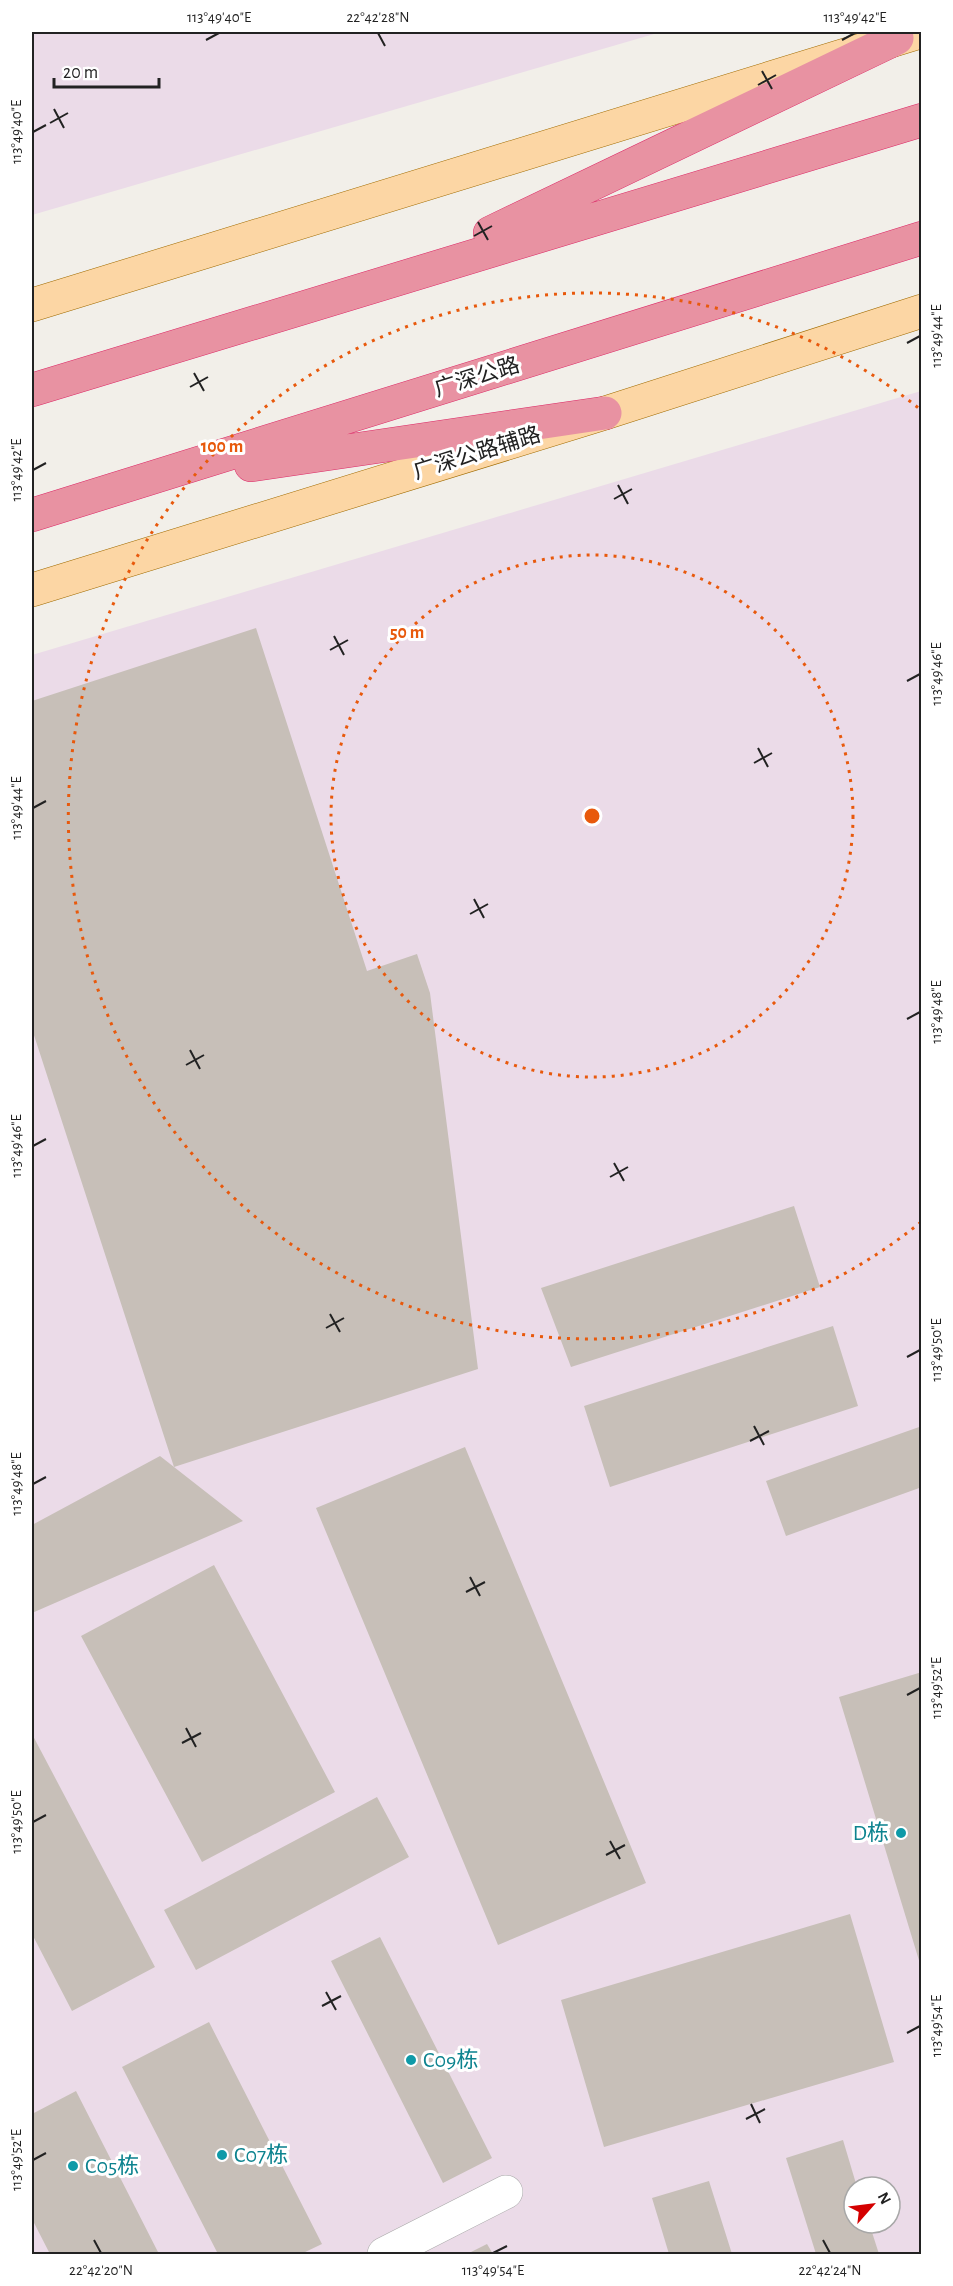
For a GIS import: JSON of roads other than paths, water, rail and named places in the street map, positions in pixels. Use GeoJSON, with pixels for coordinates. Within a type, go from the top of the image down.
{"type":"FeatureCollection","features":[{"type":"Feature","properties":{"kind":"highway"},"geometry":{"type":"LineString","coordinates":[[393,279],[908,35]]}},
{"type":"Feature","properties":{"kind":"highway"},"geometry":{"type":"LineString","coordinates":[[32,390],[921,120]]}},
{"type":"Feature","properties":{"kind":"highway","name":"广深公路"},"geometry":{"type":"LineString","coordinates":[[32,515],[921,238]]}},
{"type":"Feature","properties":{"kind":"highway"},"geometry":{"type":"LineString","coordinates":[[152,479],[606,413]]}},
{"type":"Feature","properties":{"kind":"main road"},"geometry":{"type":"LineString","coordinates":[[32,305],[908,35]]}},
{"type":"Feature","properties":{"kind":"main road","name":"广深公路辅路"},"geometry":{"type":"LineString","coordinates":[[32,590],[606,413],[921,311]]}},
{"type":"Feature","properties":{"kind":"lane"},"geometry":{"type":"LineString","coordinates":[[384,2254],[506,2192]]}},
{"type":"Feature","properties":{"kind":"place","name":"D栋"},"geometry":{"type":"Point","coordinates":[901,1833]}},
{"type":"Feature","properties":{"kind":"place","name":"C09栋"},"geometry":{"type":"Point","coordinates":[411,2060]}},
{"type":"Feature","properties":{"kind":"place","name":"C07栋"},"geometry":{"type":"Point","coordinates":[222,2155]}},
{"type":"Feature","properties":{"kind":"place","name":"C05栋"},"geometry":{"type":"Point","coordinates":[73,2166]}}]}
